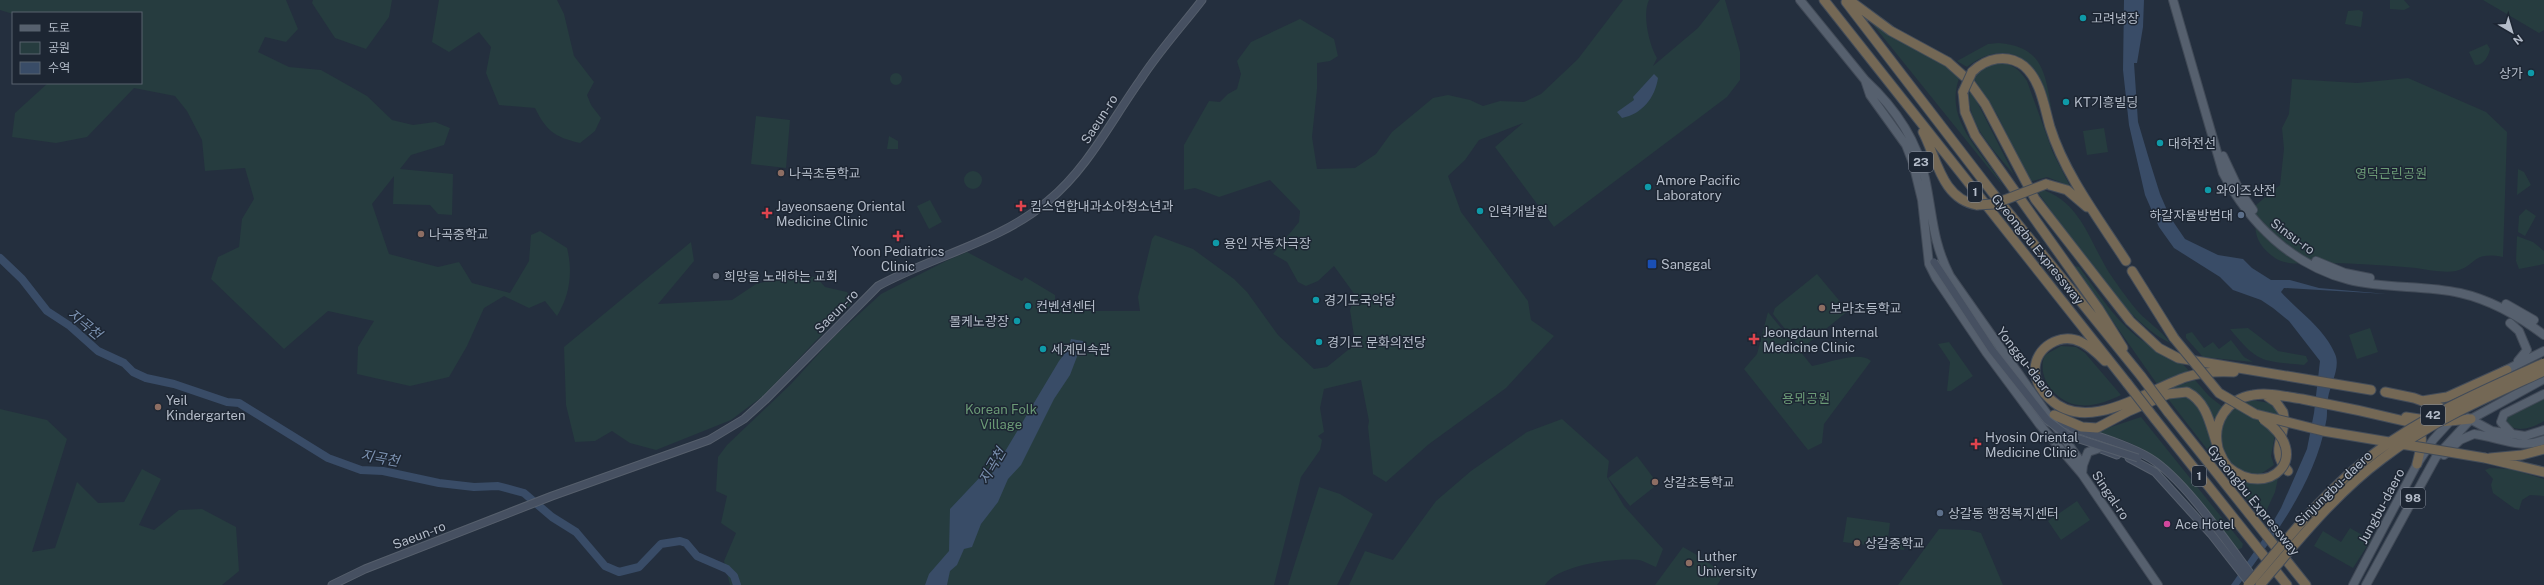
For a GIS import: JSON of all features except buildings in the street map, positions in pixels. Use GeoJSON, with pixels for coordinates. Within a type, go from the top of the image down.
{"type":"FeatureCollection","features":[{"type":"Feature","properties":{"kind":"highway","name":"Gyeongbu Expressway"},"geometry":{"type":"LineString","coordinates":[[1824,0],[2287,585]]}},
{"type":"Feature","properties":{"kind":"highway","name":"Gyeongbu Expressway"},"geometry":{"type":"LineString","coordinates":[[1844,0],[1992,192],[2141,376],[2306,585]]}},
{"type":"Feature","properties":{"kind":"highway"},"geometry":{"type":"LineString","coordinates":[[1849,0],[1891,31],[1948,62],[1967,79],[1985,104],[2035,199],[2130,321],[2159,348],[2178,358],[2371,390]]}},
{"type":"Feature","properties":{"kind":"highway"},"geometry":{"type":"LineString","coordinates":[[2126,261],[2061,153],[2038,86],[2031,74],[2019,63],[2004,58],[1988,60],[1972,72],[1963,92],[1965,112],[1975,135],[2098,308],[2141,376]]}},
{"type":"Feature","properties":{"kind":"highway"},"geometry":{"type":"LineString","coordinates":[[1903,100],[1928,141],[1949,189],[1960,199],[1977,205],[1994,204],[2046,184],[2061,187],[2080,200],[2111,238]]}},
{"type":"Feature","properties":{"kind":"highway"},"geometry":{"type":"LineString","coordinates":[[2052,417],[2082,427],[2097,428],[2128,411],[2168,394],[2181,391],[2193,395],[2201,403],[2218,448],[2228,467],[2242,477],[2262,479],[2273,475],[2285,464],[2287,453],[2282,437],[2255,414],[2219,393],[2174,338],[2132,271]]}},
{"type":"Feature","properties":{"kind":"highway"},"geometry":{"type":"LineString","coordinates":[[2119,372],[2087,345],[2068,338],[2048,345],[2039,357],[2035,370],[2039,384],[2053,402],[2061,408],[2083,413],[2105,410],[2122,405],[2201,373],[2226,372],[2293,377]]}},
{"type":"Feature","properties":{"kind":"highway","name":"Sinjungbu-daero"},"geometry":{"type":"LineString","coordinates":[[2248,585],[2314,508],[2376,452],[2434,414],[2544,362]]}},
{"type":"Feature","properties":{"kind":"highway"},"geometry":{"type":"LineString","coordinates":[[2422,401],[2446,397],[2510,368]]}},
{"type":"Feature","properties":{"kind":"highway","name":"Sinjungbu-daero"},"geometry":{"type":"LineString","coordinates":[[2260,585],[2327,509],[2382,458],[2441,420],[2544,371]]}},
{"type":"Feature","properties":{"kind":"highway"},"geometry":{"type":"LineString","coordinates":[[2385,392],[2422,401],[2454,416],[2471,419]]}},
{"type":"Feature","properties":{"kind":"highway"},"geometry":{"type":"LineString","coordinates":[[2218,448],[2216,428],[2226,410],[2242,398],[2260,394],[2295,398],[2372,413],[2413,423],[2417,426],[2422,438],[2417,464]]}},
{"type":"Feature","properties":{"kind":"highway"},"geometry":{"type":"LineString","coordinates":[[2260,394],[2273,399],[2284,412],[2278,450],[2282,463],[2288,471]]}},
{"type":"Feature","properties":{"kind":"highway"},"geometry":{"type":"LineString","coordinates":[[2372,413],[2439,422],[2454,416]]}},
{"type":"Feature","properties":{"kind":"highway"},"geometry":{"type":"LineString","coordinates":[[2255,414],[2323,431],[2485,458],[2544,472]]}},
{"type":"Feature","properties":{"kind":"highway"},"geometry":{"type":"LineString","coordinates":[[2485,458],[2522,455],[2544,449]]}},
{"type":"Feature","properties":{"kind":"main road","name":"Saeun-ro"},"geometry":{"type":"LineString","coordinates":[[332,585],[365,569],[552,496],[709,440],[744,419],[765,400],[878,286],[898,275],[1016,224],[1048,202],[1069,181],[1097,147],[1142,77],[1202,0]]}},
{"type":"Feature","properties":{"kind":"main road","name":"Yonggu-daero"},"geometry":{"type":"LineString","coordinates":[[1800,0],[1865,80],[1877,90],[1899,119],[1918,155],[1925,177],[1933,232],[1950,276],[2037,399],[2052,417],[2083,465]]}},
{"type":"Feature","properties":{"kind":"main road","name":"Sinsu-ro"},"geometry":{"type":"LineString","coordinates":[[2173,0],[2179,12],[2227,168],[2251,207],[2284,242],[2321,264],[2345,273],[2375,279],[2460,288],[2487,296],[2526,314],[2544,328]]}},
{"type":"Feature","properties":{"kind":"main road","name":"Sinsu-ro"},"geometry":{"type":"LineString","coordinates":[[2178,0],[2179,12],[2223,173],[2233,192],[2267,233],[2282,246],[2323,271],[2349,280],[2459,293],[2506,310],[2544,334]]}},
{"type":"Feature","properties":{"kind":"main road","name":"Yonggu-daero"},"geometry":{"type":"LineString","coordinates":[[1865,80],[1870,95],[1906,145],[1922,200],[1924,230],[1931,263],[1992,350],[2047,420],[2066,435],[2138,458],[2166,478],[2211,534],[2260,585]]}},
{"type":"Feature","properties":{"kind":"main road","name":"Singal-ro"},"geometry":{"type":"LineString","coordinates":[[1931,263],[1944,291],[1986,352],[2040,425],[2082,474],[2158,585]]}},
{"type":"Feature","properties":{"kind":"main road"},"geometry":{"type":"LineString","coordinates":[[2510,323],[2518,331],[2527,350],[2510,368]]}},
{"type":"Feature","properties":{"kind":"main road","name":"Jungbu-daero"},"geometry":{"type":"LineString","coordinates":[[2353,585],[2417,464],[2433,440],[2483,386],[2510,368],[2544,351]]}},
{"type":"Feature","properties":{"kind":"main road"},"geometry":{"type":"LineString","coordinates":[[2500,401],[2544,362]]}},
{"type":"Feature","properties":{"kind":"main road","name":"Jungbu-daero"},"geometry":{"type":"LineString","coordinates":[[2366,585],[2436,457],[2471,419],[2500,401],[2544,378]]}},
{"type":"Feature","properties":{"kind":"main road"},"geometry":{"type":"LineString","coordinates":[[2513,434],[2501,422],[2504,414],[2544,394]]}},
{"type":"Feature","properties":{"kind":"main road","name":"Yonggu-daero"},"geometry":{"type":"LineString","coordinates":[[2052,417],[2070,426],[2143,455],[2165,468],[2186,491],[2252,585]]}},
{"type":"Feature","properties":{"kind":"main road"},"geometry":{"type":"LineString","coordinates":[[2040,425],[2052,417]]}},
{"type":"Feature","properties":{"kind":"main road"},"geometry":{"type":"LineString","coordinates":[[2471,419],[2492,431],[2525,436],[2544,430]]}},
{"type":"Feature","properties":{"kind":"main road"},"geometry":{"type":"LineString","coordinates":[[2070,426],[2098,449],[2130,458],[2155,472],[2211,534]]}},
{"type":"Feature","properties":{"kind":"main road"},"geometry":{"type":"LineString","coordinates":[[2428,470],[2460,440],[2474,434],[2513,444],[2534,444],[2544,440]]}},
{"type":"Feature","properties":{"kind":"main road"},"geometry":{"type":"LineString","coordinates":[[2082,474],[2083,465],[2088,452],[2098,449]]}},
{"type":"Feature","properties":{"kind":"green space"},"geometry":{"type":"Polygon","coordinates":[[[0,0],[286,0],[298,29],[286,42],[265,37],[258,52],[289,67],[321,70],[367,96],[392,120],[413,125],[435,122],[450,128],[444,145],[411,155],[400,169],[453,174],[452,215],[438,214],[430,205],[393,204],[394,176],[372,204],[389,254],[438,267],[459,262],[472,283],[510,293],[529,261],[531,235],[540,231],[567,248],[569,257],[569,283],[565,300],[557,316],[545,301],[529,308],[504,296],[484,308],[467,346],[449,377],[410,386],[357,374],[358,347],[374,321],[328,311],[284,349],[211,279],[218,257],[239,247],[242,219],[254,199],[245,168],[205,171],[202,140],[187,111],[175,96],[134,88],[87,137],[56,143],[12,137],[15,113],[47,84],[142,84],[142,12],[12,12],[12,14],[0,10],[0,0]]]}},
{"type":"Feature","properties":{"kind":"green space"},"geometry":{"type":"Polygon","coordinates":[[[313,0],[392,0],[389,17],[366,49],[335,38],[312,3],[313,0]]]}},
{"type":"Feature","properties":{"kind":"green space"},"geometry":{"type":"Polygon","coordinates":[[[439,0],[557,0],[564,14],[574,56],[594,82],[587,95],[591,105],[601,118],[595,131],[580,143],[571,141],[558,136],[548,128],[535,108],[499,105],[486,73],[491,47],[479,32],[449,52],[432,42],[439,0]]]}},
{"type":"Feature","properties":{"kind":"green space","name":"Korean Folk Village"},"geometry":{"type":"Polygon","coordinates":[[[1623,0],[1649,0],[1646,13],[1647,29],[1651,45],[1657,58],[1653,66],[1698,28],[1720,0],[1725,0],[1740,52],[1740,80],[1727,97],[1554,227],[1495,147],[1523,123],[1479,140],[1465,160],[1448,176],[1461,212],[1528,301],[1531,320],[1554,336],[1506,388],[1429,444],[1386,482],[1373,474],[1368,427],[1369,421],[1361,380],[1324,389],[1320,408],[1324,432],[1318,436],[1322,440],[1320,450],[1301,477],[1274,585],[730,585],[724,561],[736,533],[721,523],[727,496],[716,491],[718,457],[727,445],[791,384],[834,337],[881,294],[967,252],[1022,281],[1025,277],[1055,295],[1055,300],[1076,311],[1140,311],[1138,297],[1152,239],[1155,235],[1193,249],[1234,279],[1247,292],[1278,335],[1314,369],[1327,367],[1348,350],[1354,336],[1350,310],[1355,295],[1334,266],[1318,281],[1306,286],[1298,282],[1287,262],[1273,254],[1299,222],[1300,211],[1270,180],[1219,197],[1195,188],[1184,190],[1184,145],[1209,101],[1220,102],[1228,94],[1237,89],[1241,74],[1237,61],[1251,42],[1300,19],[1334,39],[1338,56],[1330,61],[1317,63],[1317,89],[1312,137],[1317,169],[1355,168],[1376,154],[1392,132],[1433,98],[1448,95],[1470,100],[1483,106],[1500,101],[1524,102],[1541,94],[1578,59],[1623,0]]]}},
{"type":"Feature","properties":{"kind":"green space"},"geometry":{"type":"Polygon","coordinates":[[[2390,0],[2404,0],[2410,7],[2404,10],[2390,9],[2390,0]]]}},
{"type":"Feature","properties":{"kind":"green space"},"geometry":{"type":"Polygon","coordinates":[[[2483,0],[2544,0],[2544,30],[2539,33],[2483,0]]]}},
{"type":"Feature","properties":{"kind":"green space"},"geometry":{"type":"Polygon","coordinates":[[[2359,10],[2363,12],[2361,27],[2345,24],[2348,11],[2359,10]]]}},
{"type":"Feature","properties":{"kind":"green space"},"geometry":{"type":"Polygon","coordinates":[[[1871,22],[1940,62],[1960,76],[1956,92],[1956,107],[1960,121],[1967,135],[2003,186],[1871,22]]]}},
{"type":"Feature","properties":{"kind":"green space"},"geometry":{"type":"Polygon","coordinates":[[[1999,43],[2025,50],[2034,57],[2044,74],[2052,111],[2042,82],[2027,62],[2018,57],[1998,53],[1988,55],[1967,67],[1957,61],[1988,44],[1999,43]]]}},
{"type":"Feature","properties":{"kind":"green space"},"geometry":{"type":"Polygon","coordinates":[[[2487,44],[2490,49],[2487,58],[2481,64],[2475,65],[2469,52],[2487,44]]]}},
{"type":"Feature","properties":{"kind":"green space"},"geometry":{"type":"Polygon","coordinates":[[[1994,62],[2005,63],[2017,69],[2027,81],[2053,153],[2070,186],[2047,177],[2029,182],[1998,116],[1972,76],[1994,62]]]}},
{"type":"Feature","properties":{"kind":"green space"},"geometry":{"type":"Polygon","coordinates":[[[894,73],[898,73],[902,79],[898,85],[894,85],[890,81],[890,77],[894,73]]]}},
{"type":"Feature","properties":{"kind":"green space","name":"영덕근린공원"},"geometry":{"type":"Polygon","coordinates":[[[2408,78],[2486,112],[2507,132],[2503,257],[2480,257],[2463,269],[2446,272],[2368,264],[2302,264],[2280,261],[2275,258],[2262,247],[2256,235],[2256,205],[2280,185],[2284,149],[2282,128],[2289,114],[2292,79],[2357,83],[2408,78]]]}},
{"type":"Feature","properties":{"kind":"green space"},"geometry":{"type":"Polygon","coordinates":[[[1970,88],[2014,175],[1982,135],[1976,124],[1969,100],[1970,88]]]}},
{"type":"Feature","properties":{"kind":"green space"},"geometry":{"type":"Polygon","coordinates":[[[756,116],[790,120],[786,168],[751,164],[756,116]]]}},
{"type":"Feature","properties":{"kind":"green space"},"geometry":{"type":"Polygon","coordinates":[[[2104,128],[2108,152],[2087,155],[2083,131],[2104,128]]]}},
{"type":"Feature","properties":{"kind":"green space"},"geometry":{"type":"Polygon","coordinates":[[[889,136],[898,141],[898,149],[887,149],[889,136]]]}},
{"type":"Feature","properties":{"kind":"green space"},"geometry":{"type":"Polygon","coordinates":[[[2518,169],[2524,172],[2531,185],[2517,195],[2518,169]]]}},
{"type":"Feature","properties":{"kind":"green space"},"geometry":{"type":"Polygon","coordinates":[[[969,171],[977,171],[982,176],[980,187],[977,189],[969,189],[964,184],[964,176],[969,171]]]}},
{"type":"Feature","properties":{"kind":"green space"},"geometry":{"type":"Polygon","coordinates":[[[2040,189],[2053,194],[2074,211],[2082,222],[2108,271],[2121,290],[2139,313],[2162,333],[2170,343],[2152,332],[2133,316],[2115,296],[2080,252],[2037,191],[2040,189]]]}},
{"type":"Feature","properties":{"kind":"green space"},"geometry":{"type":"Polygon","coordinates":[[[930,200],[942,222],[929,229],[917,206],[930,200]]]}},
{"type":"Feature","properties":{"kind":"green space"},"geometry":{"type":"Polygon","coordinates":[[[2526,209],[2536,216],[2525,236],[2518,232],[2519,216],[2526,209]]]}},
{"type":"Feature","properties":{"kind":"green space"},"geometry":{"type":"Polygon","coordinates":[[[2517,236],[2533,242],[2544,251],[2544,264],[2519,269],[2516,261],[2517,236]]]}},
{"type":"Feature","properties":{"kind":"green space"},"geometry":{"type":"Polygon","coordinates":[[[691,242],[694,261],[658,304],[732,300],[756,284],[800,273],[817,278],[825,287],[847,292],[852,300],[851,304],[763,396],[731,420],[656,450],[630,443],[612,431],[595,441],[575,442],[566,405],[564,347],[691,242]]]}},
{"type":"Feature","properties":{"kind":"green space"},"geometry":{"type":"Polygon","coordinates":[[[2074,266],[2079,267],[2105,303],[2128,329],[2142,341],[2178,360],[2189,371],[2157,384],[2074,266]]]}},
{"type":"Feature","properties":{"kind":"green space"},"geometry":{"type":"Polygon","coordinates":[[[1817,274],[1848,311],[1801,349],[1773,314],[1775,308],[1817,274]]]}},
{"type":"Feature","properties":{"kind":"green space","name":"용뫼공원"},"geometry":{"type":"Polygon","coordinates":[[[1768,312],[1812,366],[1852,357],[1866,358],[1871,361],[1824,424],[1822,443],[1808,450],[1744,369],[1757,354],[1768,312]]]}},
{"type":"Feature","properties":{"kind":"green space"},"geometry":{"type":"Polygon","coordinates":[[[2248,328],[2278,351],[2306,356],[2308,361],[2304,365],[2269,361],[2261,358],[2247,348],[2230,329],[2248,328]]]}},
{"type":"Feature","properties":{"kind":"green space"},"geometry":{"type":"Polygon","coordinates":[[[2370,328],[2378,352],[2357,359],[2349,335],[2370,328]]]}},
{"type":"Feature","properties":{"kind":"green space"},"geometry":{"type":"Polygon","coordinates":[[[2192,332],[2204,348],[2213,342],[2219,349],[2231,340],[2244,357],[2253,362],[2203,357],[2186,338],[2186,334],[2192,332]]]}},
{"type":"Feature","properties":{"kind":"green space"},"geometry":{"type":"Polygon","coordinates":[[[1949,342],[1973,376],[1951,391],[1947,391],[1950,362],[1938,344],[1949,342]]]}},
{"type":"Feature","properties":{"kind":"green space"},"geometry":{"type":"Polygon","coordinates":[[[2061,346],[2076,347],[2085,353],[2121,395],[2101,403],[2079,405],[2071,403],[2056,394],[2050,388],[2046,380],[2043,372],[2043,363],[2045,355],[2061,346]]]}},
{"type":"Feature","properties":{"kind":"green space"},"geometry":{"type":"Polygon","coordinates":[[[2195,380],[2209,396],[2224,408],[2215,428],[2213,441],[2214,454],[2217,462],[2162,391],[2195,380]]]}},
{"type":"Feature","properties":{"kind":"green space"},"geometry":{"type":"Polygon","coordinates":[[[2544,395],[2544,421],[2524,429],[2513,428],[2504,423],[2509,412],[2544,395]]]}},
{"type":"Feature","properties":{"kind":"green space"},"geometry":{"type":"Polygon","coordinates":[[[2252,400],[2269,403],[2279,413],[2271,456],[2274,465],[2259,475],[2243,471],[2232,464],[2224,453],[2221,440],[2222,428],[2227,416],[2237,406],[2252,400]]]}},
{"type":"Feature","properties":{"kind":"green space"},"geometry":{"type":"Polygon","coordinates":[[[0,409],[47,420],[67,439],[32,552],[55,548],[77,482],[98,503],[124,502],[142,469],[161,479],[139,525],[154,530],[179,510],[202,509],[236,527],[239,571],[222,585],[0,585],[0,409]]]}},
{"type":"Feature","properties":{"kind":"green space"},"geometry":{"type":"Polygon","coordinates":[[[2141,417],[2243,544],[2242,548],[2236,550],[2192,493],[2158,460],[2139,447],[2117,438],[2093,433],[2141,417]]]}},
{"type":"Feature","properties":{"kind":"green space"},"geometry":{"type":"Polygon","coordinates":[[[1562,419],[1609,461],[1607,477],[1624,506],[1663,549],[1656,567],[1639,560],[1629,559],[1602,561],[1562,572],[1552,578],[1545,585],[1349,585],[1365,551],[1393,560],[1436,501],[1471,471],[1527,432],[1562,419]]]}},
{"type":"Feature","properties":{"kind":"green space"},"geometry":{"type":"Polygon","coordinates":[[[1637,456],[1658,484],[1630,506],[1608,478],[1637,456]]]}},
{"type":"Feature","properties":{"kind":"green space"},"geometry":{"type":"Polygon","coordinates":[[[2490,468],[2511,469],[2544,479],[2544,496],[2530,495],[2522,500],[2519,510],[2515,509],[2493,493],[2491,485],[2493,479],[2485,470],[2490,468]]]}},
{"type":"Feature","properties":{"kind":"green space"},"geometry":{"type":"Polygon","coordinates":[[[2226,474],[2246,483],[2260,483],[2279,474],[2275,492],[2263,518],[2226,474]]]}},
{"type":"Feature","properties":{"kind":"green space"},"geometry":{"type":"Polygon","coordinates":[[[1319,487],[1340,494],[1373,514],[1337,585],[1288,585],[1319,487]]]}},
{"type":"Feature","properties":{"kind":"green space"},"geometry":{"type":"Polygon","coordinates":[[[2077,501],[2090,520],[2061,540],[2048,521],[2077,501]]]}},
{"type":"Feature","properties":{"kind":"green space"},"geometry":{"type":"Polygon","coordinates":[[[1847,517],[1890,523],[1888,539],[1905,541],[1904,550],[1843,542],[1847,517]]]}},
{"type":"Feature","properties":{"kind":"green space"},"geometry":{"type":"Polygon","coordinates":[[[2350,528],[2371,540],[2353,568],[2314,546],[2323,531],[2341,542],[2350,528]]]}},
{"type":"Feature","properties":{"kind":"green space"},"geometry":{"type":"Polygon","coordinates":[[[1939,529],[1970,530],[1981,533],[2003,585],[1898,585],[1939,529]]]}},
{"type":"Feature","properties":{"kind":"green space"},"geometry":{"type":"Polygon","coordinates":[[[1683,547],[1704,559],[1724,575],[1717,585],[1655,585],[1683,547]]]}},
{"type":"Feature","properties":{"kind":"water"},"geometry":{"type":"Polygon","coordinates":[[[2124,0],[2144,0],[2143,27],[2137,63],[2134,63],[2138,122],[2160,194],[2170,217],[2185,239],[2218,255],[2243,259],[2252,268],[2271,280],[2290,280],[2319,288],[2387,294],[2284,288],[2281,292],[2325,336],[2335,354],[2337,365],[2327,401],[2327,416],[2321,445],[2313,466],[2292,508],[2239,585],[2231,585],[2263,539],[2281,508],[2307,449],[2314,413],[2320,361],[2289,321],[2261,300],[2233,290],[2220,277],[2174,248],[2159,227],[2145,195],[2129,125],[2123,70],[2124,0]]]}},
{"type":"Feature","properties":{"kind":"water"},"geometry":{"type":"Polygon","coordinates":[[[1654,74],[1658,78],[1651,98],[1636,113],[1622,118],[1617,112],[1634,100],[1633,97],[1654,74]]]}},
{"type":"Feature","properties":{"kind":"water"},"geometry":{"type":"Polygon","coordinates":[[[1071,339],[1083,341],[1082,350],[1078,354],[1070,375],[1054,399],[1021,465],[1008,479],[998,502],[981,524],[972,547],[964,549],[957,565],[950,571],[947,585],[925,585],[929,574],[949,551],[950,509],[983,474],[991,475],[1059,361],[1068,349],[1071,339]]]}},
{"type":"Feature","properties":{"kind":"waterway","name":"지곡천"},"geometry":{"type":"LineString","coordinates":[[0,258],[22,279],[47,311],[70,326],[98,351],[124,363],[133,372],[146,378],[174,384],[227,402],[239,403],[328,458],[361,470],[383,471],[439,483],[474,487],[498,486],[524,493],[552,517],[576,532],[605,566],[619,572],[639,567],[661,544],[680,541],[686,543],[697,556],[727,569],[734,576],[737,585]]}},
{"type":"Feature","properties":{"kind":"place","name":"고려냉장"},"geometry":{"type":"Point","coordinates":[2083,18]}},
{"type":"Feature","properties":{"kind":"place","name":"상가"},"geometry":{"type":"Point","coordinates":[2531,73]}},
{"type":"Feature","properties":{"kind":"place","name":"KT기흥빌딩"},"geometry":{"type":"Point","coordinates":[2066,102]}},
{"type":"Feature","properties":{"kind":"place","name":"대하전선"},"geometry":{"type":"Point","coordinates":[2160,143]}},
{"type":"Feature","properties":{"kind":"place","name":"나곡초등학교"},"geometry":{"type":"Point","coordinates":[781,173]}},
{"type":"Feature","properties":{"kind":"place","name":"Amore Pacific Laboratory"},"geometry":{"type":"Point","coordinates":[1648,187]}},
{"type":"Feature","properties":{"kind":"place","name":"와이즈산전"},"geometry":{"type":"Point","coordinates":[2208,190]}},
{"type":"Feature","properties":{"kind":"place","name":"킴스연합내과소아청소년과"},"geometry":{"type":"Point","coordinates":[1021,206]}},
{"type":"Feature","properties":{"kind":"place","name":"인력개발원"},"geometry":{"type":"Point","coordinates":[1480,211]}},
{"type":"Feature","properties":{"kind":"place","name":"Jayeonsaeng Oriental Medicine Clinic"},"geometry":{"type":"Point","coordinates":[767,213]}},
{"type":"Feature","properties":{"kind":"place","name":"하갈자율방범대"},"geometry":{"type":"Point","coordinates":[2241,215]}},
{"type":"Feature","properties":{"kind":"place","name":"나곡중학교"},"geometry":{"type":"Point","coordinates":[421,234]}},
{"type":"Feature","properties":{"kind":"place","name":"Yoon Pediatrics Clinic"},"geometry":{"type":"Point","coordinates":[898,236]}},
{"type":"Feature","properties":{"kind":"place","name":"용인 자동차극장"},"geometry":{"type":"Point","coordinates":[1216,243]}},
{"type":"Feature","properties":{"kind":"place","name":"Sanggal"},"geometry":{"type":"Point","coordinates":[1652,264]}},
{"type":"Feature","properties":{"kind":"place","name":"희망을 노래하는 교회"},"geometry":{"type":"Point","coordinates":[716,276]}},
{"type":"Feature","properties":{"kind":"place","name":"경기도국악당"},"geometry":{"type":"Point","coordinates":[1316,300]}},
{"type":"Feature","properties":{"kind":"place","name":"컨벤션센터"},"geometry":{"type":"Point","coordinates":[1028,306]}},
{"type":"Feature","properties":{"kind":"place","name":"보라초등학교"},"geometry":{"type":"Point","coordinates":[1822,308]}},
{"type":"Feature","properties":{"kind":"place","name":"볼케노광장"},"geometry":{"type":"Point","coordinates":[1017,321]}},
{"type":"Feature","properties":{"kind":"place","name":"Jeongdaun Internal Medicine Clinic"},"geometry":{"type":"Point","coordinates":[1754,339]}},
{"type":"Feature","properties":{"kind":"place","name":"경기도 문화의전당"},"geometry":{"type":"Point","coordinates":[1319,342]}},
{"type":"Feature","properties":{"kind":"place","name":"세계민속관"},"geometry":{"type":"Point","coordinates":[1043,349]}},
{"type":"Feature","properties":{"kind":"place","name":"Yeil Kindergarten"},"geometry":{"type":"Point","coordinates":[158,407]}},
{"type":"Feature","properties":{"kind":"place","name":"Hyosin Oriental Medicine Clinic"},"geometry":{"type":"Point","coordinates":[1976,444]}},
{"type":"Feature","properties":{"kind":"place","name":"상갈초등학교"},"geometry":{"type":"Point","coordinates":[1655,482]}},
{"type":"Feature","properties":{"kind":"place","name":"상갈동 행정복지센터"},"geometry":{"type":"Point","coordinates":[1940,513]}},
{"type":"Feature","properties":{"kind":"place","name":"Ace Hotel"},"geometry":{"type":"Point","coordinates":[2167,524]}},
{"type":"Feature","properties":{"kind":"place","name":"상갈중학교"},"geometry":{"type":"Point","coordinates":[1857,543]}},
{"type":"Feature","properties":{"kind":"place","name":"Luther University"},"geometry":{"type":"Point","coordinates":[1689,563]}}]}
